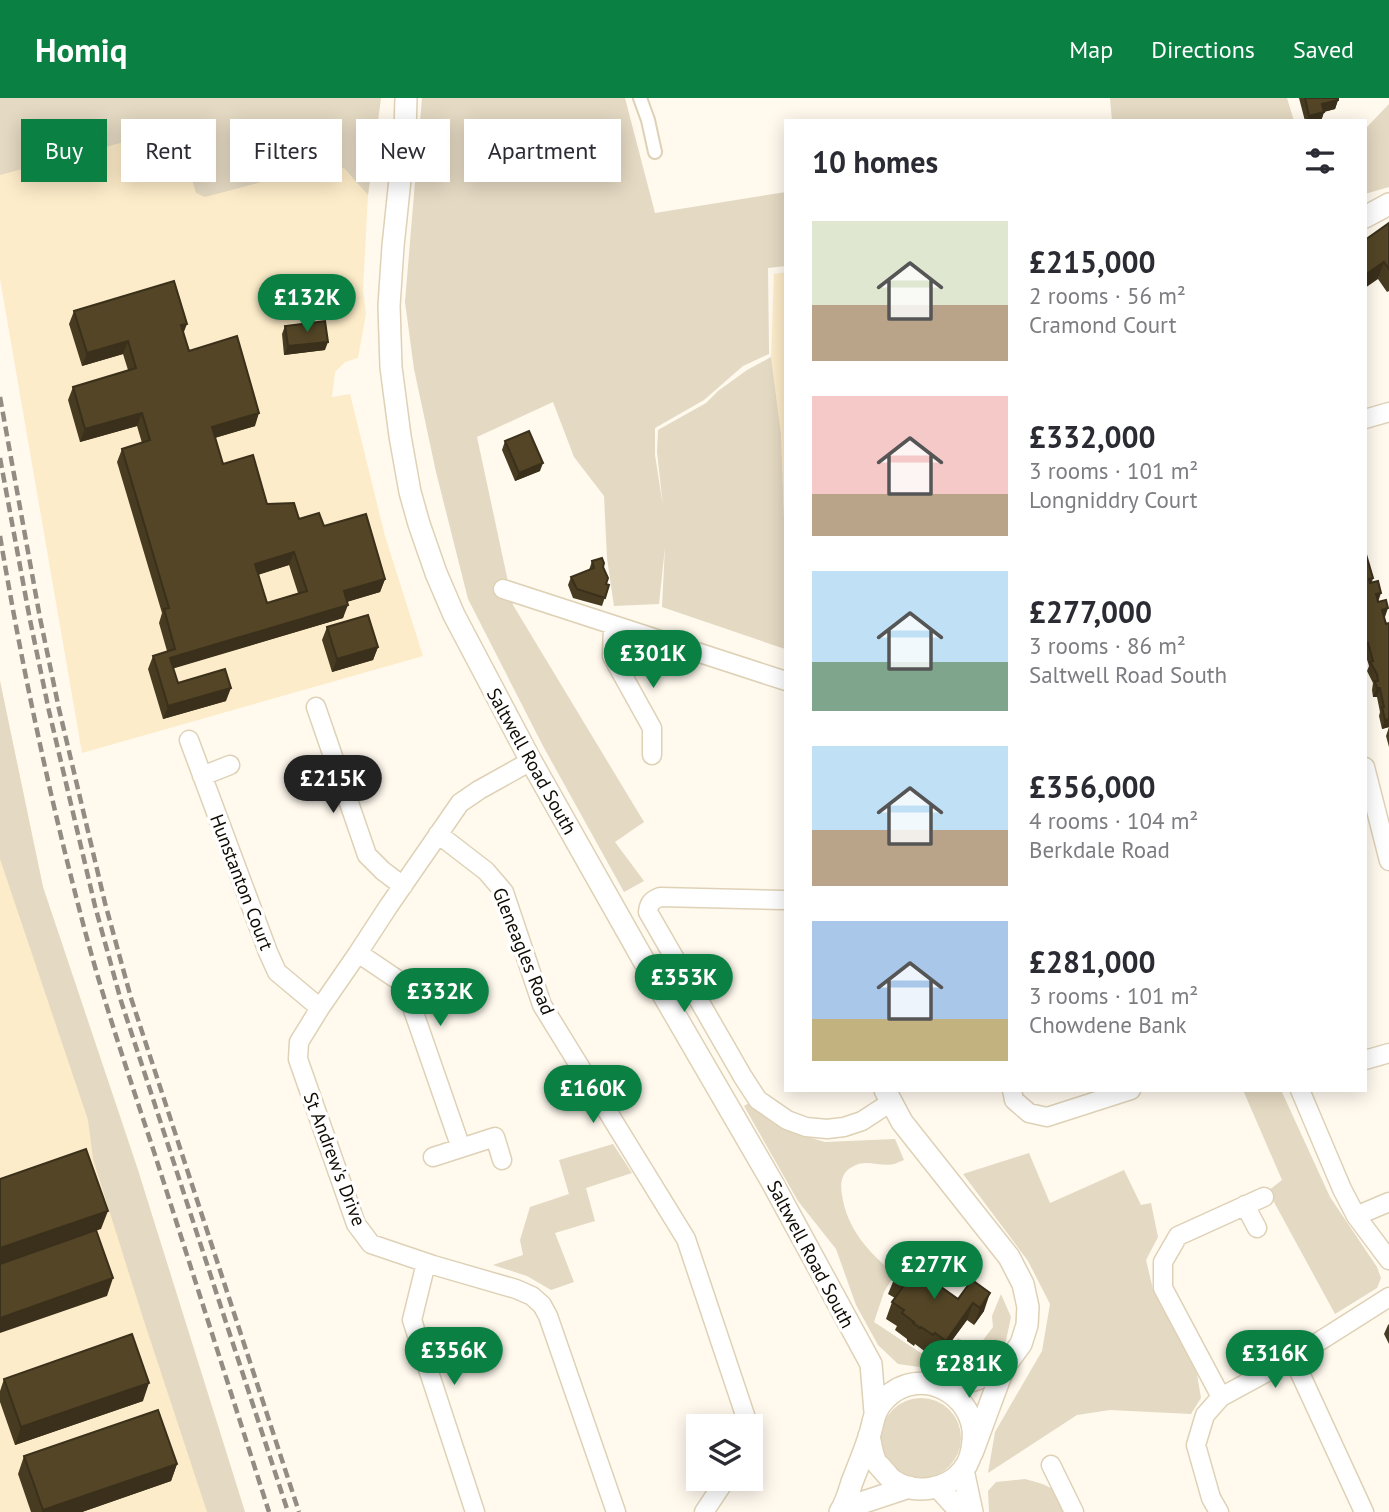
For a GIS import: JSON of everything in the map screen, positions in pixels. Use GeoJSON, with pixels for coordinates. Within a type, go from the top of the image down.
{"type":"FeatureCollection","features":[{"type":"Feature","properties":{"kind":"street","name":"Saltwell Road South"},"geometry":{"type":"LineString","coordinates":[[406,98],[393,246],[389,319],[391,367],[410,492],[436,573],[454,615],[531,761],[772,1182],[871,1364],[875,1412]]}},
{"type":"Feature","properties":{"kind":"street"},"geometry":{"type":"LineString","coordinates":[[640,98],[649,120],[655,152]]}},
{"type":"Feature","properties":{"kind":"street"},"geometry":{"type":"LineString","coordinates":[[1367,216],[1389,204]]}},
{"type":"Feature","properties":{"kind":"street"},"geometry":{"type":"LineString","coordinates":[[1367,418],[1389,412]]}},
{"type":"Feature","properties":{"kind":"street"},"geometry":{"type":"LineString","coordinates":[[503,589],[784,680]]}},
{"type":"Feature","properties":{"kind":"street"},"geometry":{"type":"LineString","coordinates":[[613,625],[612,656],[652,728],[652,755]]}},
{"type":"Feature","properties":{"kind":"street"},"geometry":{"type":"LineString","coordinates":[[316,707],[367,855],[403,886]]}},
{"type":"Feature","properties":{"kind":"street","name":"Hunstanton Court"},"geometry":{"type":"LineString","coordinates":[[189,740],[277,972],[320,1008]]}},
{"type":"Feature","properties":{"kind":"street","name":"St Andrew's Drive"},"geometry":{"type":"LineString","coordinates":[[531,761],[460,803],[387,906],[320,1008],[299,1042],[298,1059],[356,1224],[371,1244],[516,1289],[532,1296],[542,1305],[553,1329],[616,1512]]}},
{"type":"Feature","properties":{"kind":"street"},"geometry":{"type":"LineString","coordinates":[[202,776],[230,765]]}},
{"type":"Feature","properties":{"kind":"street"},"geometry":{"type":"LineString","coordinates":[[1367,775],[1389,860]]}},
{"type":"Feature","properties":{"kind":"street","name":"Gleneagles Road"},"geometry":{"type":"LineString","coordinates":[[438,834],[486,872],[504,892],[542,1005],[686,1239],[745,1414]]}},
{"type":"Feature","properties":{"kind":"street"},"geometry":{"type":"LineString","coordinates":[[783,900],[660,897],[652,900],[648,912],[758,1100],[787,1119],[806,1127],[827,1129],[862,1121],[888,1096],[902,1122],[1009,1257],[1023,1284],[1028,1307],[1027,1325],[1021,1344],[999,1380],[968,1462],[952,1480],[938,1487],[925,1489],[909,1488],[894,1481],[876,1462],[869,1436]]}},
{"type":"Feature","properties":{"kind":"street"},"geometry":{"type":"LineString","coordinates":[[358,953],[404,984],[461,1148]]}},
{"type":"Feature","properties":{"kind":"street"},"geometry":{"type":"LineString","coordinates":[[1367,1059],[1389,1053]]}},
{"type":"Feature","properties":{"kind":"street"},"geometry":{"type":"LineString","coordinates":[[1012,1092],[1014,1100],[1029,1114],[1047,1117],[1125,1092]]}},
{"type":"Feature","properties":{"kind":"street"},"geometry":{"type":"LineString","coordinates":[[1301,1092],[1356,1216],[1389,1260]]}},
{"type":"Feature","properties":{"kind":"street"},"geometry":{"type":"LineString","coordinates":[[433,1157],[495,1137],[502,1160]]}},
{"type":"Feature","properties":{"kind":"street"},"geometry":{"type":"LineString","coordinates":[[1221,1397],[1163,1289],[1163,1262],[1178,1236],[1264,1197]]}},
{"type":"Feature","properties":{"kind":"street"},"geometry":{"type":"LineString","coordinates":[[1356,1216],[1389,1202]]}},
{"type":"Feature","properties":{"kind":"street"},"geometry":{"type":"LineString","coordinates":[[1245,1205],[1257,1228]]}},
{"type":"Feature","properties":{"kind":"street"},"geometry":{"type":"LineString","coordinates":[[426,1263],[412,1320],[475,1512]]}},
{"type":"Feature","properties":{"kind":"street"},"geometry":{"type":"LineString","coordinates":[[1219,1512],[1211,1498],[1196,1445],[1205,1415],[1221,1397],[1293,1358],[1389,1297]]}},
{"type":"Feature","properties":{"kind":"street"},"geometry":{"type":"LineString","coordinates":[[1293,1358],[1364,1512]]}},
{"type":"Feature","properties":{"kind":"street"},"geometry":{"type":"LineString","coordinates":[[945,1389],[977,1379],[1007,1363]]}},
{"type":"Feature","properties":{"kind":"street","name":"Saltwell Road South"},"geometry":{"type":"LineString","coordinates":[[871,1364],[902,1387]]}},
{"type":"Feature","properties":{"kind":"street"},"geometry":{"type":"LineString","coordinates":[[841,1510],[869,1436],[875,1412],[887,1397],[902,1387],[931,1384],[957,1396],[968,1410],[975,1429],[968,1462],[972,1512]]}},
{"type":"Feature","properties":{"kind":"street"},"geometry":{"type":"LineString","coordinates":[[1051,1465],[1074,1512]]}},
{"type":"Feature","properties":{"kind":"street"},"geometry":{"type":"LineString","coordinates":[[938,1487],[961,1512]]}},
{"type":"Feature","properties":{"kind":"street"},"geometry":{"type":"LineString","coordinates":[[841,1510],[909,1488]]}},
{"type":"Feature","properties":{"kind":"street"},"geometry":{"type":"LineString","coordinates":[[704,1512],[718,1491]]}},
{"type":"Feature","properties":{"kind":"shaded area"},"geometry":{"type":"Polygon","coordinates":[[[0,98],[381,98],[378,119],[356,119],[356,182],[370,182],[363,289],[366,314],[358,358],[345,362],[335,372],[332,397],[350,394],[385,536],[423,656],[82,753],[0,279],[0,98]]]}},
{"type":"Feature","properties":{"kind":"shaded area"},"geometry":{"type":"Polygon","coordinates":[[[0,98],[381,98],[378,119],[356,119],[356,182],[342,168],[342,119],[230,119],[230,182],[261,182],[205,197],[196,193],[193,182],[216,182],[216,119],[121,119],[121,143],[107,147],[107,119],[21,119],[21,169],[0,175],[0,98]]]}},
{"type":"Feature","properties":{"kind":"shaded area"},"geometry":{"type":"Polygon","coordinates":[[[422,98],[625,98],[655,213],[784,192],[784,266],[768,268],[769,354],[743,366],[704,400],[655,428],[655,455],[663,506],[657,452],[658,430],[706,403],[747,370],[771,357],[781,434],[784,649],[662,607],[665,547],[659,604],[614,606],[607,558],[604,496],[574,457],[553,402],[477,437],[513,605],[644,822],[615,842],[644,881],[624,892],[543,746],[468,599],[436,472],[414,369],[405,302],[415,182],[450,182],[450,119],[420,119],[422,98]]]}},
{"type":"Feature","properties":{"kind":"shaded area"},"geometry":{"type":"Polygon","coordinates":[[[1110,98],[1287,98],[1293,119],[1112,119],[1110,98]]]}},
{"type":"Feature","properties":{"kind":"shaded area"},"geometry":{"type":"Polygon","coordinates":[[[1389,104],[1389,187],[1367,193],[1367,127],[1389,104]]]}},
{"type":"Feature","properties":{"kind":"shaded area"},"geometry":{"type":"Polygon","coordinates":[[[356,182],[370,182],[368,195],[356,182]]]}},
{"type":"Feature","properties":{"kind":"shaded area"},"geometry":{"type":"Polygon","coordinates":[[[784,272],[784,519],[781,434],[771,357],[774,274],[784,272]]]}},
{"type":"Feature","properties":{"kind":"shaded area"},"geometry":{"type":"Polygon","coordinates":[[[0,681],[43,887],[137,1167],[245,1512],[0,1512],[0,681]]]}},
{"type":"Feature","properties":{"kind":"shaded area"},"geometry":{"type":"Polygon","coordinates":[[[0,681],[43,887],[137,1167],[245,1512],[207,1512],[93,1159],[88,1120],[0,859],[0,681]]]}},
{"type":"Feature","properties":{"kind":"shaded area"},"geometry":{"type":"Polygon","coordinates":[[[1244,1092],[1282,1092],[1330,1197],[1377,1267],[1381,1278],[1377,1288],[1335,1314],[1268,1191],[1282,1180],[1244,1092]]]}},
{"type":"Feature","properties":{"kind":"shaded area"},"geometry":{"type":"Polygon","coordinates":[[[749,1103],[794,1133],[825,1142],[895,1139],[904,1160],[889,1165],[857,1164],[848,1169],[841,1183],[845,1207],[854,1229],[876,1258],[895,1274],[884,1292],[874,1322],[939,1365],[958,1338],[977,1348],[993,1327],[992,1316],[1001,1294],[1011,1317],[1005,1345],[977,1368],[949,1371],[898,1364],[878,1345],[856,1305],[836,1249],[798,1201],[744,1106],[749,1103]]]}},
{"type":"Feature","properties":{"kind":"shaded area"},"geometry":{"type":"Polygon","coordinates":[[[613,1144],[632,1173],[586,1188],[595,1221],[555,1233],[574,1282],[551,1290],[527,1276],[493,1265],[523,1255],[520,1240],[530,1207],[569,1194],[559,1160],[613,1144]]]}},
{"type":"Feature","properties":{"kind":"shaded area"},"geometry":{"type":"Polygon","coordinates":[[[1029,1153],[1050,1203],[1124,1170],[1141,1205],[1151,1203],[1158,1237],[1146,1260],[1153,1289],[1197,1374],[1201,1398],[1191,1414],[1110,1410],[1077,1415],[988,1473],[995,1432],[1042,1351],[1050,1304],[1028,1261],[963,1174],[1029,1153]]]}},
{"type":"Feature","properties":{"kind":"shaded area"},"geometry":{"type":"Polygon","coordinates":[[[921,1398],[936,1401],[949,1410],[958,1423],[961,1438],[958,1453],[949,1466],[936,1475],[921,1478],[906,1475],[893,1466],[884,1453],[881,1438],[884,1423],[893,1410],[906,1401],[921,1398]]]}},
{"type":"Feature","properties":{"kind":"shaded area"},"geometry":{"type":"Polygon","coordinates":[[[1025,1479],[1056,1492],[1068,1512],[989,1512],[988,1491],[996,1482],[1025,1479]]]}},
{"type":"Feature","properties":{"kind":"building"},"geometry":{"type":"Polygon","coordinates":[[[1305,98],[1338,100],[1322,104],[1324,112],[1309,116],[1305,98]]]}},
{"type":"Feature","properties":{"kind":"building"},"geometry":{"type":"Polygon","coordinates":[[[1389,223],[1389,269],[1384,262],[1367,274],[1367,239],[1389,223]]]}},
{"type":"Feature","properties":{"kind":"building"},"geometry":{"type":"Polygon","coordinates":[[[174,281],[187,324],[181,325],[189,351],[237,336],[259,413],[212,427],[223,464],[253,455],[267,504],[294,503],[299,519],[319,513],[324,526],[366,514],[385,579],[344,591],[348,605],[170,658],[178,683],[225,669],[231,688],[168,706],[153,656],[175,649],[164,609],[169,608],[122,449],[150,440],[142,413],[85,429],[73,387],[136,368],[128,341],[87,353],[74,311],[174,281]],[[294,552],[255,564],[267,603],[307,591],[294,552]]]}},
{"type":"Feature","properties":{"kind":"building"},"geometry":{"type":"Polygon","coordinates":[[[325,321],[328,342],[288,346],[285,326],[325,321]]]}},
{"type":"Feature","properties":{"kind":"building"},"geometry":{"type":"Polygon","coordinates":[[[529,431],[543,463],[519,473],[505,441],[529,431]]]}},
{"type":"Feature","properties":{"kind":"building"},"geometry":{"type":"Polygon","coordinates":[[[602,558],[608,578],[606,584],[609,585],[605,598],[577,589],[571,577],[594,568],[592,561],[602,558]]]}},
{"type":"Feature","properties":{"kind":"building"},"geometry":{"type":"Polygon","coordinates":[[[1367,558],[1373,578],[1369,579],[1370,583],[1378,581],[1381,593],[1376,594],[1378,602],[1386,600],[1388,608],[1382,610],[1386,624],[1389,623],[1389,719],[1385,720],[1380,688],[1377,688],[1375,681],[1378,681],[1377,674],[1370,662],[1373,661],[1368,643],[1367,558]]]}},
{"type":"Feature","properties":{"kind":"building"},"geometry":{"type":"Polygon","coordinates":[[[368,615],[378,647],[337,659],[327,627],[368,615]]]}},
{"type":"Feature","properties":{"kind":"building"},"geometry":{"type":"Polygon","coordinates":[[[86,1149],[108,1211],[0,1248],[0,1179],[86,1149]]]}},
{"type":"Feature","properties":{"kind":"building"},"geometry":{"type":"Polygon","coordinates":[[[96,1230],[113,1278],[0,1318],[0,1264],[96,1230]]]}},
{"type":"Feature","properties":{"kind":"building"},"geometry":{"type":"Polygon","coordinates":[[[920,1256],[930,1263],[923,1274],[958,1299],[972,1280],[990,1293],[980,1308],[973,1303],[946,1341],[913,1323],[902,1313],[904,1310],[892,1302],[905,1284],[895,1277],[904,1264],[910,1268],[920,1256]]]}},
{"type":"Feature","properties":{"kind":"building"},"geometry":{"type":"Polygon","coordinates":[[[132,1334],[149,1383],[21,1427],[4,1379],[132,1334]]]}},
{"type":"Feature","properties":{"kind":"building"},"geometry":{"type":"Polygon","coordinates":[[[158,1410],[177,1464],[43,1510],[24,1456],[158,1410]]]}},
{"type":"Feature","properties":{"kind":"railway"},"geometry":{"type":"LineString","coordinates":[[0,397],[40,618],[105,903],[131,998],[299,1512]]}},
{"type":"Feature","properties":{"kind":"railway"},"geometry":{"type":"LineString","coordinates":[[0,458],[49,711],[95,906],[121,1001],[288,1512]]}},
{"type":"Feature","properties":{"kind":"railway"},"geometry":{"type":"LineString","coordinates":[[0,536],[35,723],[87,939],[269,1512]]}}]}
